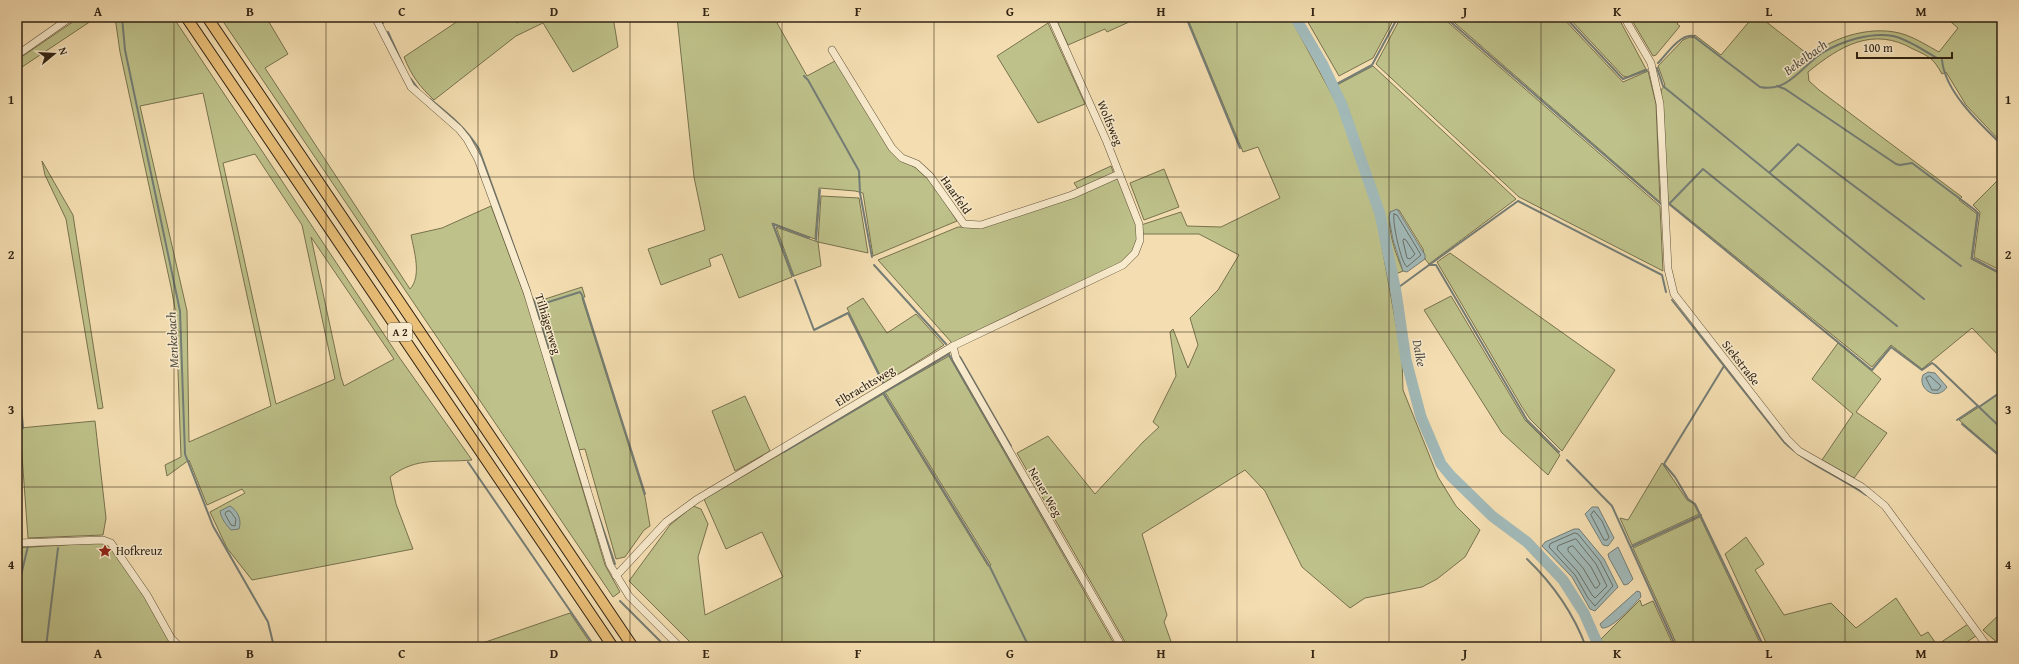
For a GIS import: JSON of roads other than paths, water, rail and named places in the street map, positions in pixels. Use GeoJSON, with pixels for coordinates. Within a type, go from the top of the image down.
{"type":"FeatureCollection","features":[{"type":"Feature","properties":{"kind":"highway","name":"A 2"},"geometry":{"type":"LineString","coordinates":[[186,17],[613,647]]}},
{"type":"Feature","properties":{"kind":"highway","name":"A 2"},"geometry":{"type":"LineString","coordinates":[[207,17],[633,647]]}},
{"type":"Feature","properties":{"kind":"street"},"geometry":{"type":"LineString","coordinates":[[17,55],[71,17]]}},
{"type":"Feature","properties":{"kind":"street","name":"Tilhägerweg"},"geometry":{"type":"LineString","coordinates":[[375,17],[411,87],[459,129],[467,139],[478,159],[527,292],[610,565],[629,596],[680,647]]}},
{"type":"Feature","properties":{"kind":"street","name":"Wolfsweg"},"geometry":{"type":"LineString","coordinates":[[1051,17],[1106,140],[1139,224],[1140,240]]}},
{"type":"Feature","properties":{"kind":"street","name":"Siekstraße"},"geometry":{"type":"LineString","coordinates":[[1624,17],[1651,62],[1657,83],[1660,104],[1668,269],[1674,294],[1787,439],[1809,458],[1862,487],[1885,506],[1988,647]]}},
{"type":"Feature","properties":{"kind":"street","name":"Haarfeld"},"geometry":{"type":"LineString","coordinates":[[832,50],[892,148],[902,158],[917,164],[930,176],[964,224],[981,225],[1072,195],[1119,174]]}},
{"type":"Feature","properties":{"kind":"street","name":"Elbrachtsweg"},"geometry":{"type":"LineString","coordinates":[[616,576],[666,522],[696,500],[953,346],[1123,265],[1135,253],[1140,240]]}},
{"type":"Feature","properties":{"kind":"street","name":"Neuer Weg"},"geometry":{"type":"LineString","coordinates":[[953,346],[956,358],[1122,647]]}},
{"type":"Feature","properties":{"kind":"street"},"geometry":{"type":"LineString","coordinates":[[17,543],[103,540],[111,543],[147,595],[172,638],[180,647]]}},
{"type":"Feature","properties":{"kind":"water"},"geometry":{"type":"Polygon","coordinates":[[[1397,209],[1425,255],[1425,259],[1407,272],[1403,271],[1393,240],[1389,218],[1390,212],[1397,209]]]}},
{"type":"Feature","properties":{"kind":"water"},"geometry":{"type":"Polygon","coordinates":[[[1928,372],[1935,373],[1947,387],[1943,391],[1933,393],[1925,389],[1922,380],[1923,375],[1928,372]]]}},
{"type":"Feature","properties":{"kind":"water"},"geometry":{"type":"Polygon","coordinates":[[[230,506],[239,516],[239,529],[231,530],[221,516],[220,511],[230,506]]]}},
{"type":"Feature","properties":{"kind":"water"},"geometry":{"type":"Polygon","coordinates":[[[1592,507],[1598,507],[1614,538],[1608,546],[1603,545],[1585,514],[1592,507]]]}},
{"type":"Feature","properties":{"kind":"water"},"geometry":{"type":"Polygon","coordinates":[[[1574,529],[1579,529],[1604,559],[1618,587],[1595,611],[1590,609],[1572,577],[1542,546],[1545,542],[1574,529]]]}},
{"type":"Feature","properties":{"kind":"water"},"geometry":{"type":"Polygon","coordinates":[[[1618,547],[1633,579],[1628,584],[1624,585],[1608,554],[1618,547]]]}},
{"type":"Feature","properties":{"kind":"water"},"geometry":{"type":"Polygon","coordinates":[[[1637,591],[1640,592],[1641,597],[1628,611],[1612,625],[1602,628],[1600,624],[1637,591]]]}},
{"type":"Feature","properties":{"kind":"waterway","name":"Menkebach"},"geometry":{"type":"LineString","coordinates":[[122,17],[125,50],[180,311],[185,454],[213,526],[268,622],[274,647]]}},
{"type":"Feature","properties":{"kind":"waterway"},"geometry":{"type":"LineString","coordinates":[[380,17],[383,23]]}},
{"type":"Feature","properties":{"kind":"waterway"},"geometry":{"type":"LineString","coordinates":[[1186,17],[1240,148]]}},
{"type":"Feature","properties":{"kind":"waterway","name":"Dalke"},"geometry":{"type":"LineString","coordinates":[[1295,17],[1323,65],[1342,105],[1380,214],[1396,292],[1406,360],[1421,417],[1441,464],[1451,476],[1492,516],[1527,542],[1563,580],[1584,613],[1599,647]]}},
{"type":"Feature","properties":{"kind":"waterway"},"geometry":{"type":"LineString","coordinates":[[1333,86],[1372,65],[1398,17]]}},
{"type":"Feature","properties":{"kind":"waterway"},"geometry":{"type":"LineString","coordinates":[[1445,17],[1661,204]]}},
{"type":"Feature","properties":{"kind":"waterway","name":"Bekelbach"},"geometry":{"type":"LineString","coordinates":[[1565,17],[1623,79],[1647,70]]}},
{"type":"Feature","properties":{"kind":"waterway","name":"Bekelbach"},"geometry":{"type":"LineString","coordinates":[[1998,17],[2002,24]]}},
{"type":"Feature","properties":{"kind":"waterway"},"geometry":{"type":"LineString","coordinates":[[388,32],[403,65]]}},
{"type":"Feature","properties":{"kind":"waterway","name":"Bekelbach"},"geometry":{"type":"LineString","coordinates":[[1658,63],[1669,50],[1683,38],[1693,36],[1760,87],[1770,88],[1787,82],[1822,53],[1847,41],[1866,36],[1893,36],[1910,42],[1937,58]]}},
{"type":"Feature","properties":{"kind":"waterway"},"geometry":{"type":"LineString","coordinates":[[1942,60],[1950,84],[1965,107],[2002,145]]}},
{"type":"Feature","properties":{"kind":"waterway"},"geometry":{"type":"LineString","coordinates":[[1657,68],[1663,86],[1924,299]]}},
{"type":"Feature","properties":{"kind":"waterway"},"geometry":{"type":"LineString","coordinates":[[804,76],[808,80],[859,171],[860,193],[872,257]]}},
{"type":"Feature","properties":{"kind":"waterway"},"geometry":{"type":"LineString","coordinates":[[411,79],[419,90]]}},
{"type":"Feature","properties":{"kind":"waterway"},"geometry":{"type":"LineString","coordinates":[[1777,86],[1785,89],[1896,164],[1900,165],[1912,163],[1975,210],[1978,213],[1972,258],[2002,274]]}},
{"type":"Feature","properties":{"kind":"waterway"},"geometry":{"type":"LineString","coordinates":[[430,99],[463,128],[479,149],[530,291]]}},
{"type":"Feature","properties":{"kind":"waterway"},"geometry":{"type":"LineString","coordinates":[[1770,172],[1798,144],[1961,266]]}},
{"type":"Feature","properties":{"kind":"waterway"},"geometry":{"type":"LineString","coordinates":[[1897,326],[1703,169],[1669,204],[1872,370],[1891,347],[1922,370],[1932,363],[2002,429]]}},
{"type":"Feature","properties":{"kind":"waterway"},"geometry":{"type":"LineString","coordinates":[[816,240],[820,190]]}},
{"type":"Feature","properties":{"kind":"waterway"},"geometry":{"type":"LineString","coordinates":[[1429,265],[1518,201],[1662,275],[1666,292]]}},
{"type":"Feature","properties":{"kind":"waterway"},"geometry":{"type":"LineString","coordinates":[[793,276],[773,224],[809,238]]}},
{"type":"Feature","properties":{"kind":"waterway"},"geometry":{"type":"LineString","coordinates":[[874,265],[946,344]]}},
{"type":"Feature","properties":{"kind":"waterway"},"geometry":{"type":"LineString","coordinates":[[1395,287],[1399,287],[1429,265],[1436,265],[1527,420],[1559,452]]}},
{"type":"Feature","properties":{"kind":"waterway"},"geometry":{"type":"LineString","coordinates":[[795,280],[814,330],[848,313],[883,383]]}},
{"type":"Feature","properties":{"kind":"waterway"},"geometry":{"type":"LineString","coordinates":[[536,306],[580,292],[582,295],[645,494]]}},
{"type":"Feature","properties":{"kind":"waterway"},"geometry":{"type":"LineString","coordinates":[[533,299],[587,479]]}},
{"type":"Feature","properties":{"kind":"waterway"},"geometry":{"type":"LineString","coordinates":[[1672,300],[1784,442],[1813,464],[1866,495]]}},
{"type":"Feature","properties":{"kind":"waterway"},"geometry":{"type":"LineString","coordinates":[[948,353],[1085,589]]}},
{"type":"Feature","properties":{"kind":"waterway"},"geometry":{"type":"LineString","coordinates":[[784,452],[949,354]]}},
{"type":"Feature","properties":{"kind":"waterway"},"geometry":{"type":"LineString","coordinates":[[960,357],[1011,446]]}},
{"type":"Feature","properties":{"kind":"waterway"},"geometry":{"type":"LineString","coordinates":[[17,358],[23,428]]}},
{"type":"Feature","properties":{"kind":"waterway"},"geometry":{"type":"LineString","coordinates":[[1724,366],[1664,464],[1675,477],[1688,499],[1695,504],[1764,647]]}},
{"type":"Feature","properties":{"kind":"waterway"},"geometry":{"type":"LineString","coordinates":[[1979,407],[2002,391]]}},
{"type":"Feature","properties":{"kind":"waterway"},"geometry":{"type":"LineString","coordinates":[[883,392],[990,567],[1029,647]]}},
{"type":"Feature","properties":{"kind":"waterway"},"geometry":{"type":"LineString","coordinates":[[1957,420],[1978,406]]}},
{"type":"Feature","properties":{"kind":"waterway"},"geometry":{"type":"LineString","coordinates":[[1962,424],[2002,458]]}},
{"type":"Feature","properties":{"kind":"waterway"},"geometry":{"type":"LineString","coordinates":[[1567,460],[1612,506],[1676,647]]}},
{"type":"Feature","properties":{"kind":"waterway"},"geometry":{"type":"LineString","coordinates":[[468,462],[595,647]]}},
{"type":"Feature","properties":{"kind":"waterway"},"geometry":{"type":"LineString","coordinates":[[594,502],[615,564]]}},
{"type":"Feature","properties":{"kind":"waterway"},"geometry":{"type":"LineString","coordinates":[[1631,547],[1701,515]]}},
{"type":"Feature","properties":{"kind":"waterway"},"geometry":{"type":"LineString","coordinates":[[17,592],[28,546]]}},
{"type":"Feature","properties":{"kind":"waterway"},"geometry":{"type":"LineString","coordinates":[[46,647],[58,548]]}},
{"type":"Feature","properties":{"kind":"waterway"},"geometry":{"type":"LineString","coordinates":[[1527,559],[1546,579],[1562,600],[1575,622],[1586,647]]}},
{"type":"Feature","properties":{"kind":"waterway"},"geometry":{"type":"LineString","coordinates":[[620,601],[666,647]]}},
{"type":"Feature","properties":{"kind":"place","name":"Hofkreuz"},"geometry":{"type":"Point","coordinates":[105,551]}}]}
